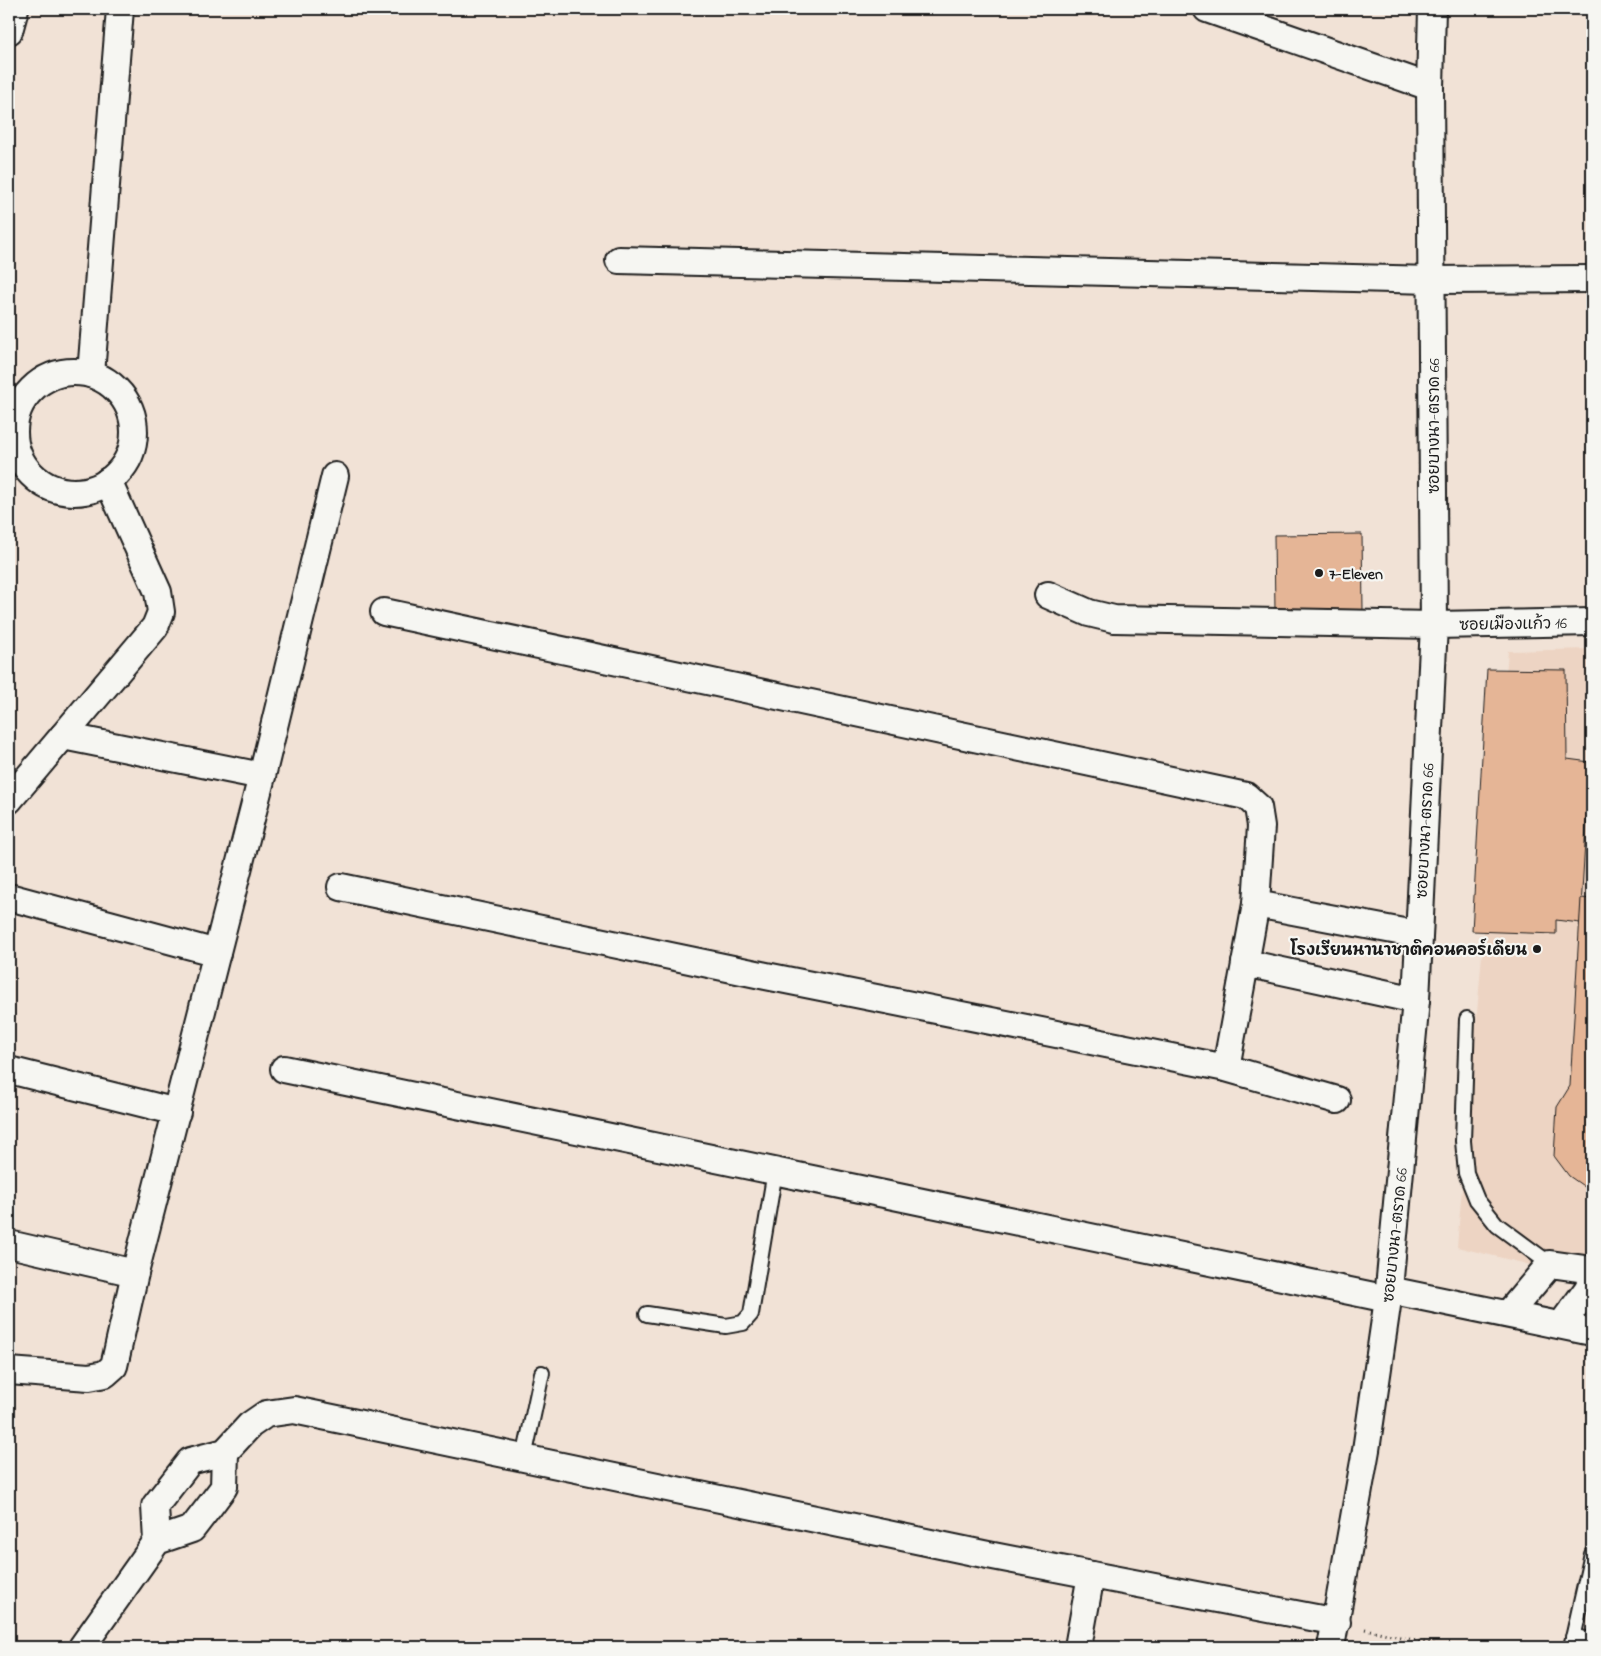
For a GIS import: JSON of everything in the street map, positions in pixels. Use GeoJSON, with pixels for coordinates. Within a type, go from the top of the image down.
{"type":"FeatureCollection","features":[{"type":"Feature","properties":{"kind":"street"},"geometry":{"type":"LineString","coordinates":[[9,31],[15,9]]}},
{"type":"Feature","properties":{"kind":"street"},"geometry":{"type":"LineString","coordinates":[[91,374],[120,9]]}},
{"type":"Feature","properties":{"kind":"street"},"geometry":{"type":"LineString","coordinates":[[1207,9],[1430,87]]}},
{"type":"Feature","properties":{"kind":"street","name":"ซอยบางนา-ตราด 66"},"geometry":{"type":"LineString","coordinates":[[1331,1647],[1366,1450],[1389,1294],[1416,1000],[1434,625],[1430,87],[1432,9]]}},
{"type":"Feature","properties":{"kind":"street"},"geometry":{"type":"LineString","coordinates":[[619,260],[1432,280],[1592,279]]}},
{"type":"Feature","properties":{"kind":"street"},"geometry":{"type":"LineString","coordinates":[[91,374],[109,382],[122,396],[132,413],[135,432],[131,451],[122,468],[108,481],[92,490],[74,492],[56,490],[40,482],[13,456],[15,416],[23,399],[36,385],[53,375],[91,374]]}},
{"type":"Feature","properties":{"kind":"street"},"geometry":{"type":"LineString","coordinates":[[9,1370],[89,1377],[105,1374],[114,1366],[135,1273],[262,776],[335,476]]}},
{"type":"Feature","properties":{"kind":"street"},"geometry":{"type":"LineString","coordinates":[[9,800],[155,627],[161,612],[158,592],[108,481]]}},
{"type":"Feature","properties":{"kind":"street","name":"ซอยเมืองแก้ว 16"},"geometry":{"type":"LineString","coordinates":[[1048,595],[1089,613],[1114,619],[1434,625],[1592,622]]}},
{"type":"Feature","properties":{"kind":"street"},"geometry":{"type":"LineString","coordinates":[[384,612],[1246,796],[1258,807],[1261,826],[1256,904],[1226,1068]]}},
{"type":"Feature","properties":{"kind":"street"},"geometry":{"type":"LineString","coordinates":[[63,736],[262,776]]}},
{"type":"Feature","properties":{"kind":"street"},"geometry":{"type":"LineString","coordinates":[[341,887],[786,980],[1226,1068],[1336,1100]]}},
{"type":"Feature","properties":{"kind":"street"},"geometry":{"type":"LineString","coordinates":[[9,897],[217,953]]}},
{"type":"Feature","properties":{"kind":"street"},"geometry":{"type":"LineString","coordinates":[[1256,904],[1419,935]]}},
{"type":"Feature","properties":{"kind":"street"},"geometry":{"type":"LineString","coordinates":[[1245,963],[1416,1000]]}},
{"type":"Feature","properties":{"kind":"street"},"geometry":{"type":"LineString","coordinates":[[284,1069],[775,1172],[1389,1294],[1508,1314],[1592,1332]]}},
{"type":"Feature","properties":{"kind":"street"},"geometry":{"type":"LineString","coordinates":[[9,1070],[177,1112]]}},
{"type":"Feature","properties":{"kind":"street"},"geometry":{"type":"LineString","coordinates":[[9,1244],[135,1273]]}},
{"type":"Feature","properties":{"kind":"street"},"geometry":{"type":"LineString","coordinates":[[1508,1314],[1550,1264],[1592,1270]]}},
{"type":"Feature","properties":{"kind":"street"},"geometry":{"type":"LineString","coordinates":[[1561,1325],[1587,1290],[1592,1280]]}},
{"type":"Feature","properties":{"kind":"street"},"geometry":{"type":"LineString","coordinates":[[82,1647],[156,1541],[156,1506],[190,1461],[225,1452],[250,1425],[266,1414],[294,1410],[988,1555],[1336,1622]]}},
{"type":"Feature","properties":{"kind":"street"},"geometry":{"type":"LineString","coordinates":[[156,1541],[192,1529],[224,1487],[225,1452]]}},
{"type":"Feature","properties":{"kind":"street"},"geometry":{"type":"LineString","coordinates":[[1078,1647],[1091,1574]]}},
{"type":"Feature","properties":{"kind":"lane"},"geometry":{"type":"LineString","coordinates":[[1467,1019],[1463,1141],[1466,1173],[1477,1200],[1497,1224],[1550,1264]]}},
{"type":"Feature","properties":{"kind":"lane"},"geometry":{"type":"LineString","coordinates":[[647,1314],[726,1326],[743,1323],[751,1314],[775,1172]]}},
{"type":"Feature","properties":{"kind":"lane"},"geometry":{"type":"LineString","coordinates":[[524,1458],[542,1373]]}},
{"type":"Feature","properties":{"kind":"lane"},"geometry":{"type":"LineString","coordinates":[[1592,1554],[1572,1642],[1592,1640]]}},
{"type":"Feature","properties":{"kind":"path"},"geometry":{"type":"LineString","coordinates":[[1336,1622],[1445,1647]]}},
{"type":"Feature","properties":{"kind":"shaded area","name":"โรงเรียนนานาชาติคอนคอร์เดียน"},"geometry":{"type":"Polygon","coordinates":[[[1592,649],[1592,1280],[1457,1247],[1508,651],[1592,649]]]}},
{"type":"Feature","properties":{"kind":"building","name":"7-Eleven"},"geometry":{"type":"Polygon","coordinates":[[[1362,534],[1363,611],[1275,612],[1274,535],[1362,534]]]}},
{"type":"Feature","properties":{"kind":"building"},"geometry":{"type":"Polygon","coordinates":[[[1487,669],[1566,670],[1567,759],[1590,762],[1580,923],[1556,920],[1556,934],[1472,931],[1487,669]]]}},
{"type":"Feature","properties":{"kind":"building"},"geometry":{"type":"Polygon","coordinates":[[[1581,898],[1592,899],[1592,1192],[1569,1176],[1554,1156],[1557,1107],[1570,1086],[1581,898]]]}},
{"type":"Feature","properties":{"kind":"place","name":"7-Eleven"},"geometry":{"type":"Point","coordinates":[1319,573]}},
{"type":"Feature","properties":{"kind":"place","name":"โรงเรียนนานาชาติคอนคอร์เดียน"},"geometry":{"type":"Point","coordinates":[1537,949]}}]}
